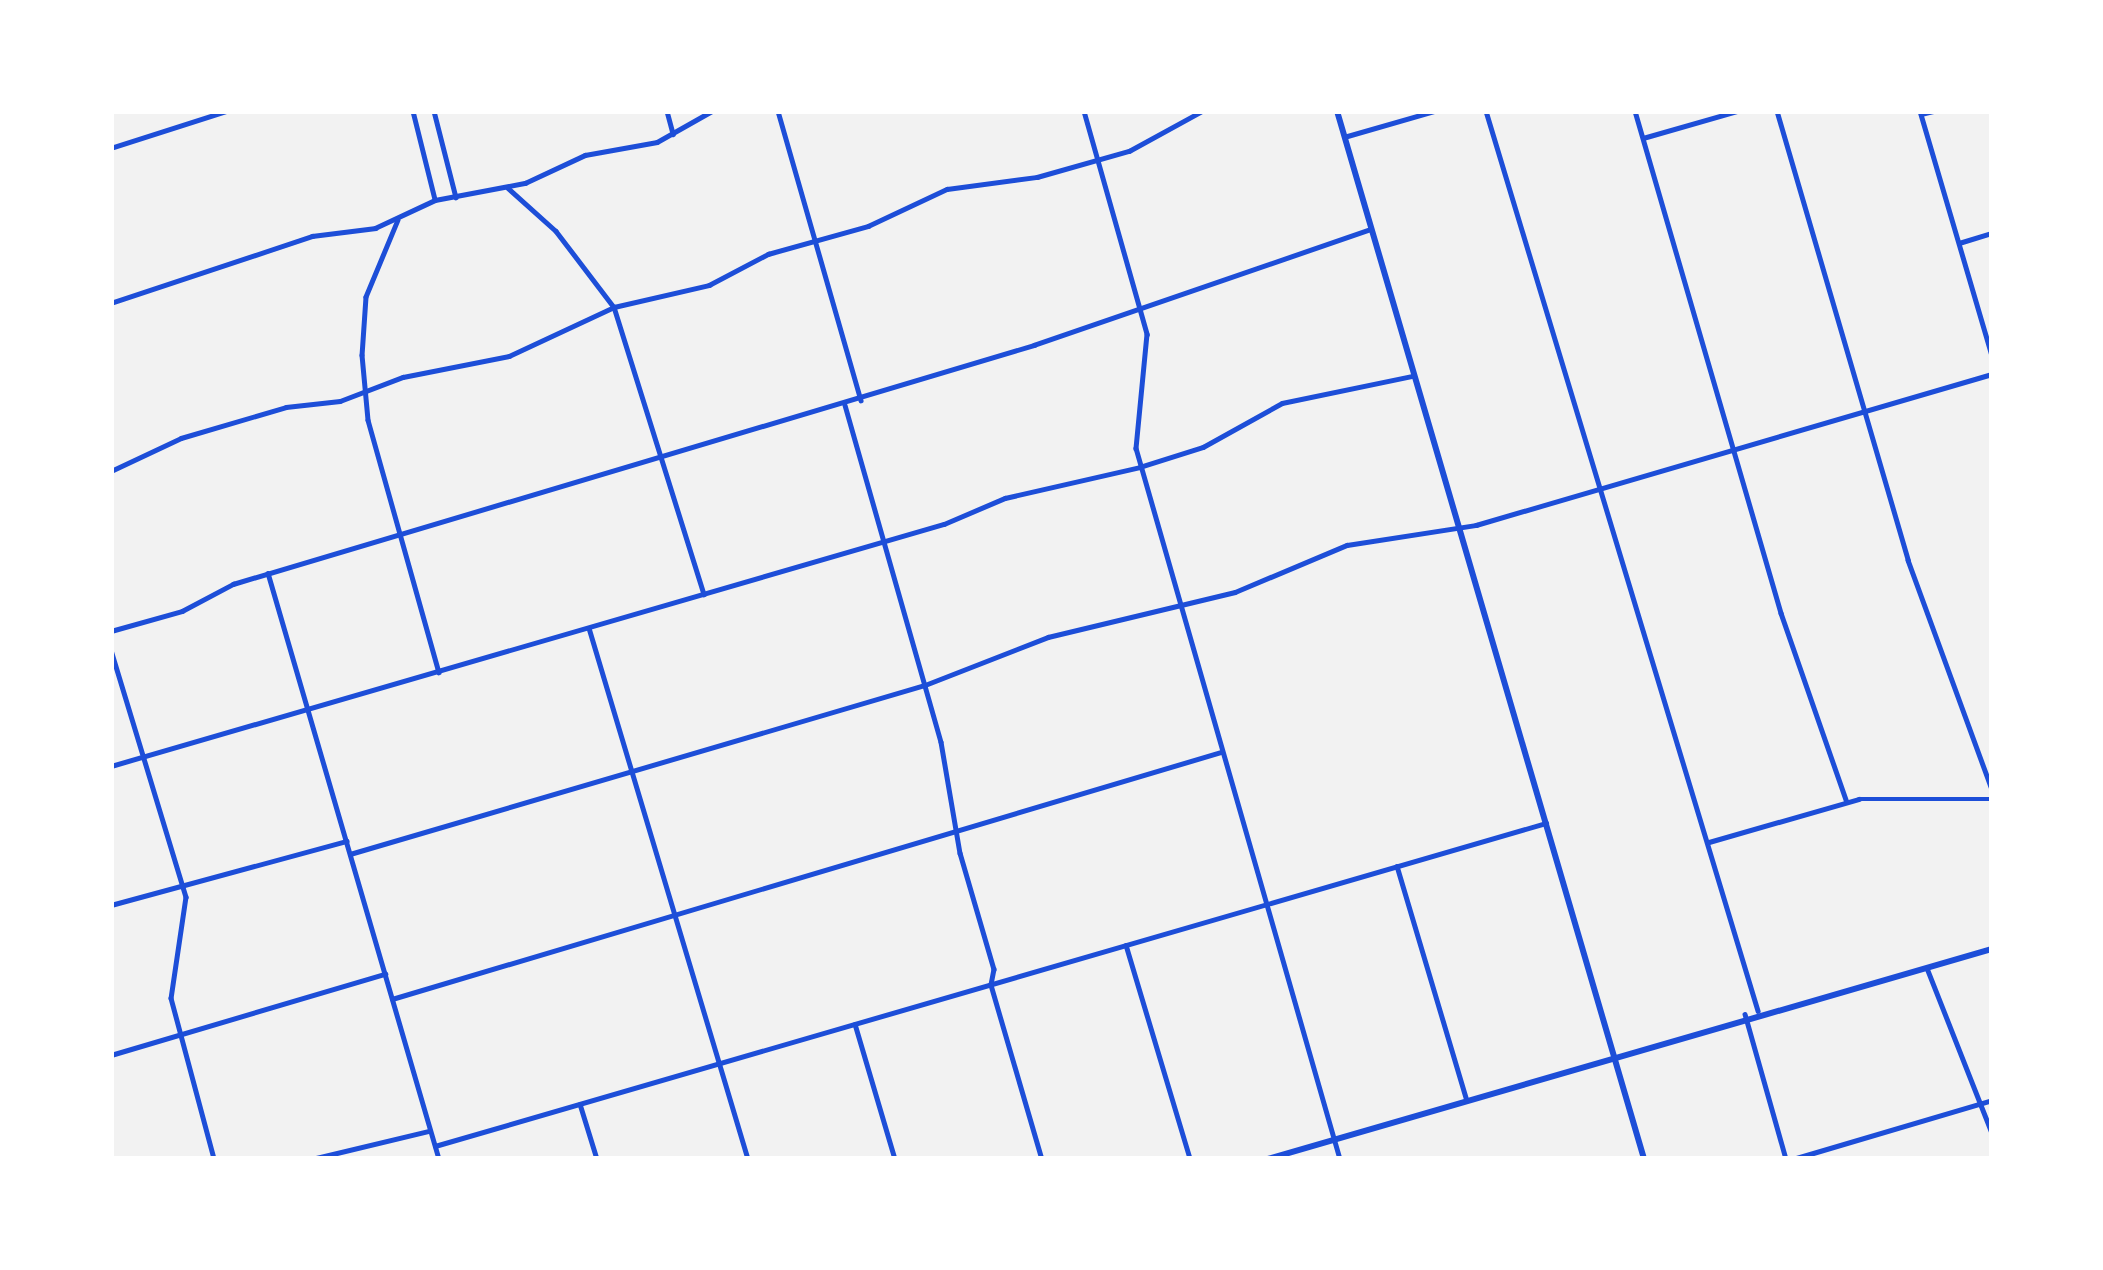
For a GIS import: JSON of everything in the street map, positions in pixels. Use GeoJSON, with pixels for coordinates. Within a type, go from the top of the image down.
{"type":"FeatureCollection","features":[{"type":"Feature","properties":{"kind":"main road"},"geometry":{"type":"LineString","coordinates":[[1337,111],[1644,1159]]}},
{"type":"Feature","properties":{"kind":"main road"},"geometry":{"type":"LineString","coordinates":[[1268,1159],[1613,1053],[1992,949]]}},
{"type":"Feature","properties":{"kind":"street"},"geometry":{"type":"LineString","coordinates":[[111,148],[226,111]]}},
{"type":"Feature","properties":{"kind":"street"},"geometry":{"type":"LineString","coordinates":[[413,111],[435,200]]}},
{"type":"Feature","properties":{"kind":"street"},"geometry":{"type":"LineString","coordinates":[[434,111],[456,197]]}},
{"type":"Feature","properties":{"kind":"street"},"geometry":{"type":"LineString","coordinates":[[667,111],[673,134]]}},
{"type":"Feature","properties":{"kind":"street"},"geometry":{"type":"LineString","coordinates":[[111,303],[312,236],[398,220],[435,200],[508,188],[585,154],[673,134],[712,111]]}},
{"type":"Feature","properties":{"kind":"street"},"geometry":{"type":"LineString","coordinates":[[778,111],[861,400]]}},
{"type":"Feature","properties":{"kind":"street"},"geometry":{"type":"LineString","coordinates":[[1084,111],[1147,334],[1135,430],[1141,467],[1340,1159]]}},
{"type":"Feature","properties":{"kind":"street"},"geometry":{"type":"LineString","coordinates":[[111,471],[181,438],[509,356],[614,307],[709,285],[947,189],[1099,160],[1202,111]]}},
{"type":"Feature","properties":{"kind":"street"},"geometry":{"type":"LineString","coordinates":[[1344,136],[1434,111]]}},
{"type":"Feature","properties":{"kind":"street"},"geometry":{"type":"LineString","coordinates":[[1486,111],[1759,1011]]}},
{"type":"Feature","properties":{"kind":"street"},"geometry":{"type":"LineString","coordinates":[[1635,111],[1735,450],[1847,802]]}},
{"type":"Feature","properties":{"kind":"street"},"geometry":{"type":"LineString","coordinates":[[1643,138],[1737,111]]}},
{"type":"Feature","properties":{"kind":"street"},"geometry":{"type":"LineString","coordinates":[[1777,111],[1864,412],[1992,789]]}},
{"type":"Feature","properties":{"kind":"street"},"geometry":{"type":"LineString","coordinates":[[1933,111],[1921,113],[1992,355]]}},
{"type":"Feature","properties":{"kind":"street"},"geometry":{"type":"LineString","coordinates":[[420,138],[440,133]]}},
{"type":"Feature","properties":{"kind":"street"},"geometry":{"type":"LineString","coordinates":[[508,188],[556,231],[614,307],[704,594]]}},
{"type":"Feature","properties":{"kind":"street"},"geometry":{"type":"LineString","coordinates":[[398,220],[366,297],[365,392],[439,672]]}},
{"type":"Feature","properties":{"kind":"street"},"geometry":{"type":"LineString","coordinates":[[111,631],[268,573],[861,400],[1372,229]]}},
{"type":"Feature","properties":{"kind":"street"},"geometry":{"type":"LineString","coordinates":[[1959,242],[1992,232]]}},
{"type":"Feature","properties":{"kind":"street"},"geometry":{"type":"LineString","coordinates":[[350,854],[925,686],[1048,637],[1179,608],[1328,550],[1458,522],[1476,525],[1992,374]]}},
{"type":"Feature","properties":{"kind":"street"},"geometry":{"type":"LineString","coordinates":[[111,766],[884,542],[1005,498],[1141,467],[1203,447],[1282,403],[1414,376]]}},
{"type":"Feature","properties":{"kind":"street"},"geometry":{"type":"LineString","coordinates":[[845,404],[925,686],[956,834],[994,969],[991,985],[1042,1159]]}},
{"type":"Feature","properties":{"kind":"street"},"geometry":{"type":"LineString","coordinates":[[268,573],[439,1159]]}},
{"type":"Feature","properties":{"kind":"street"},"geometry":{"type":"LineString","coordinates":[[589,628],[748,1159]]}},
{"type":"Feature","properties":{"kind":"street"},"geometry":{"type":"LineString","coordinates":[[111,650],[182,887],[187,918],[171,998],[214,1159]]}},
{"type":"Feature","properties":{"kind":"street"},"geometry":{"type":"LineString","coordinates":[[392,999],[1222,752]]}},
{"type":"Feature","properties":{"kind":"street"},"geometry":{"type":"LineString","coordinates":[[1709,842],[1847,802],[1992,799]]}},
{"type":"Feature","properties":{"kind":"street"},"geometry":{"type":"LineString","coordinates":[[435,1146],[1546,823]]}},
{"type":"Feature","properties":{"kind":"street"},"geometry":{"type":"LineString","coordinates":[[111,905],[346,841]]}},
{"type":"Feature","properties":{"kind":"street"},"geometry":{"type":"LineString","coordinates":[[1397,866],[1466,1098]]}},
{"type":"Feature","properties":{"kind":"street"},"geometry":{"type":"LineString","coordinates":[[1126,945],[1190,1159]]}},
{"type":"Feature","properties":{"kind":"street"},"geometry":{"type":"LineString","coordinates":[[1927,968],[1992,1133]]}},
{"type":"Feature","properties":{"kind":"street"},"geometry":{"type":"LineString","coordinates":[[111,1055],[385,974]]}},
{"type":"Feature","properties":{"kind":"street"},"geometry":{"type":"LineString","coordinates":[[1745,1015],[1789,1159],[1992,1100]]}},
{"type":"Feature","properties":{"kind":"street"},"geometry":{"type":"LineString","coordinates":[[855,1024],[896,1159]]}},
{"type":"Feature","properties":{"kind":"street"},"geometry":{"type":"LineString","coordinates":[[580,1104],[597,1159]]}},
{"type":"Feature","properties":{"kind":"street"},"geometry":{"type":"LineString","coordinates":[[312,1159],[431,1131]]}}]}
